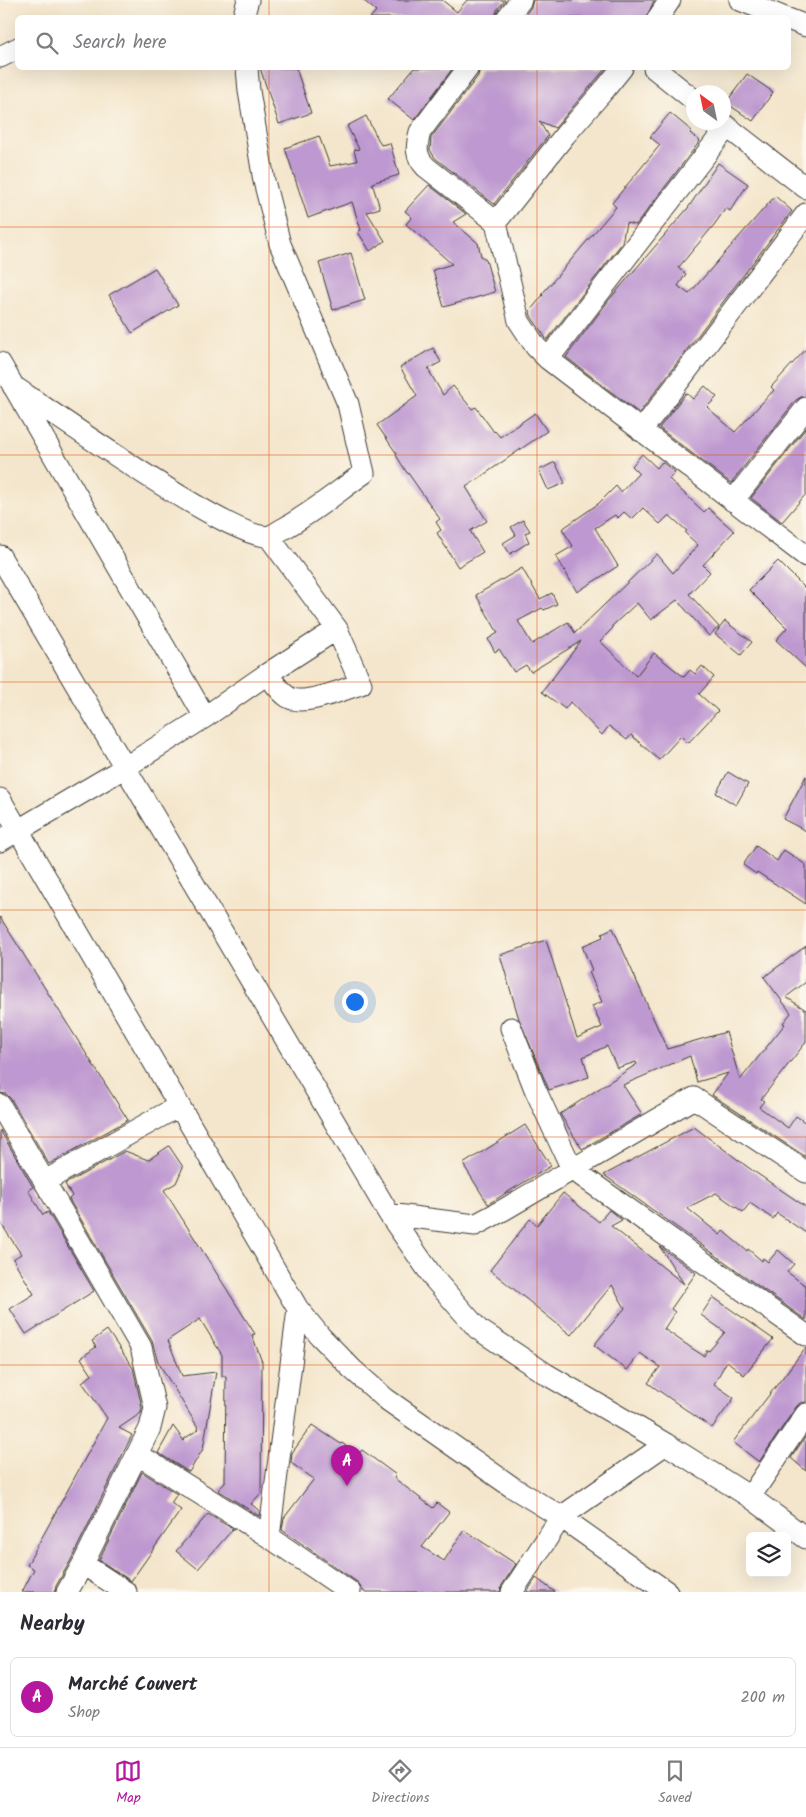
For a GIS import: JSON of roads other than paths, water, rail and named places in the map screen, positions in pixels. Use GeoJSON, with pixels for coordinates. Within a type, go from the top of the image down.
{"type":"FeatureCollection","features":[{"type":"Feature","properties":{"kind":"street"},"geometry":{"type":"LineString","coordinates":[[244,15],[248,0]]}},
{"type":"Feature","properties":{"kind":"street"},"geometry":{"type":"LineString","coordinates":[[509,15],[521,0]]}},
{"type":"Feature","properties":{"kind":"street"},"geometry":{"type":"LineString","coordinates":[[660,15],[670,0]]}},
{"type":"Feature","properties":{"kind":"street"},"geometry":{"type":"LineString","coordinates":[[740,0],[778,15]]}},
{"type":"Feature","properties":{"kind":"street"},"geometry":{"type":"LineString","coordinates":[[791,20],[806,26]]}},
{"type":"Feature","properties":{"kind":"street"},"geometry":{"type":"LineString","coordinates":[[0,57],[15,50]]}},
{"type":"Feature","properties":{"kind":"street"},"geometry":{"type":"LineString","coordinates":[[247,70],[264,181],[280,244],[348,404],[364,473],[315,509],[269,537]]}},
{"type":"Feature","properties":{"kind":"street"},"geometry":{"type":"LineString","coordinates":[[466,70],[420,132],[417,152],[420,160],[426,167],[496,222],[519,320],[536,347],[548,359],[641,431],[806,556]]}},
{"type":"Feature","properties":{"kind":"street"},"geometry":{"type":"LineString","coordinates":[[496,222],[565,135],[620,70]]}},
{"type":"Feature","properties":{"kind":"street"},"geometry":{"type":"LineString","coordinates":[[656,70],[686,94]]}},
{"type":"Feature","properties":{"kind":"street"},"geometry":{"type":"LineString","coordinates":[[548,359],[720,130]]}},
{"type":"Feature","properties":{"kind":"street"},"geometry":{"type":"LineString","coordinates":[[731,130],[806,188]]}},
{"type":"Feature","properties":{"kind":"street"},"geometry":{"type":"LineString","coordinates":[[641,431],[806,214]]}},
{"type":"Feature","properties":{"kind":"street"},"geometry":{"type":"LineString","coordinates":[[0,363],[205,717]]}},
{"type":"Feature","properties":{"kind":"street"},"geometry":{"type":"LineString","coordinates":[[13,386],[189,501],[233,526],[254,534],[269,537],[337,629],[361,684],[310,700],[299,700],[288,698],[267,674]]}},
{"type":"Feature","properties":{"kind":"street"},"geometry":{"type":"LineString","coordinates":[[733,501],[806,408]]}},
{"type":"Feature","properties":{"kind":"street"},"geometry":{"type":"LineString","coordinates":[[0,556],[389,1214],[435,1280],[478,1329],[546,1374],[666,1444],[750,1497],[806,1538]]}},
{"type":"Feature","properties":{"kind":"street"},"geometry":{"type":"LineString","coordinates":[[0,841],[124,768],[205,717],[337,629]]}},
{"type":"Feature","properties":{"kind":"street"},"geometry":{"type":"LineString","coordinates":[[0,798],[298,1309],[352,1369],[386,1399],[512,1487],[561,1517],[667,1592]]}},
{"type":"Feature","properties":{"kind":"street"},"geometry":{"type":"LineString","coordinates":[[511,1028],[572,1170],[806,1335]]}},
{"type":"Feature","properties":{"kind":"street"},"geometry":{"type":"LineString","coordinates":[[389,1214],[475,1225],[694,1098],[806,1172]]}},
{"type":"Feature","properties":{"kind":"street"},"geometry":{"type":"LineString","coordinates":[[0,1105],[141,1347],[155,1408],[150,1428],[67,1592]]}},
{"type":"Feature","properties":{"kind":"street"},"geometry":{"type":"LineString","coordinates":[[45,1181],[179,1106]]}},
{"type":"Feature","properties":{"kind":"street"},"geometry":{"type":"LineString","coordinates":[[269,1537],[298,1309]]}},
{"type":"Feature","properties":{"kind":"street"},"geometry":{"type":"LineString","coordinates":[[750,1497],[806,1414]]}},
{"type":"Feature","properties":{"kind":"street"},"geometry":{"type":"LineString","coordinates":[[512,1592],[561,1517],[666,1444]]}},
{"type":"Feature","properties":{"kind":"street"},"geometry":{"type":"LineString","coordinates":[[137,1454],[269,1537],[350,1592]]}},
{"type":"Feature","properties":{"kind":"street"},"geometry":{"type":"LineString","coordinates":[[82,1564],[126,1592]]}},
{"type":"Feature","properties":{"kind":"place","name":"Marché Couvert"},"geometry":{"type":"Point","coordinates":[347,1486]}}]}
